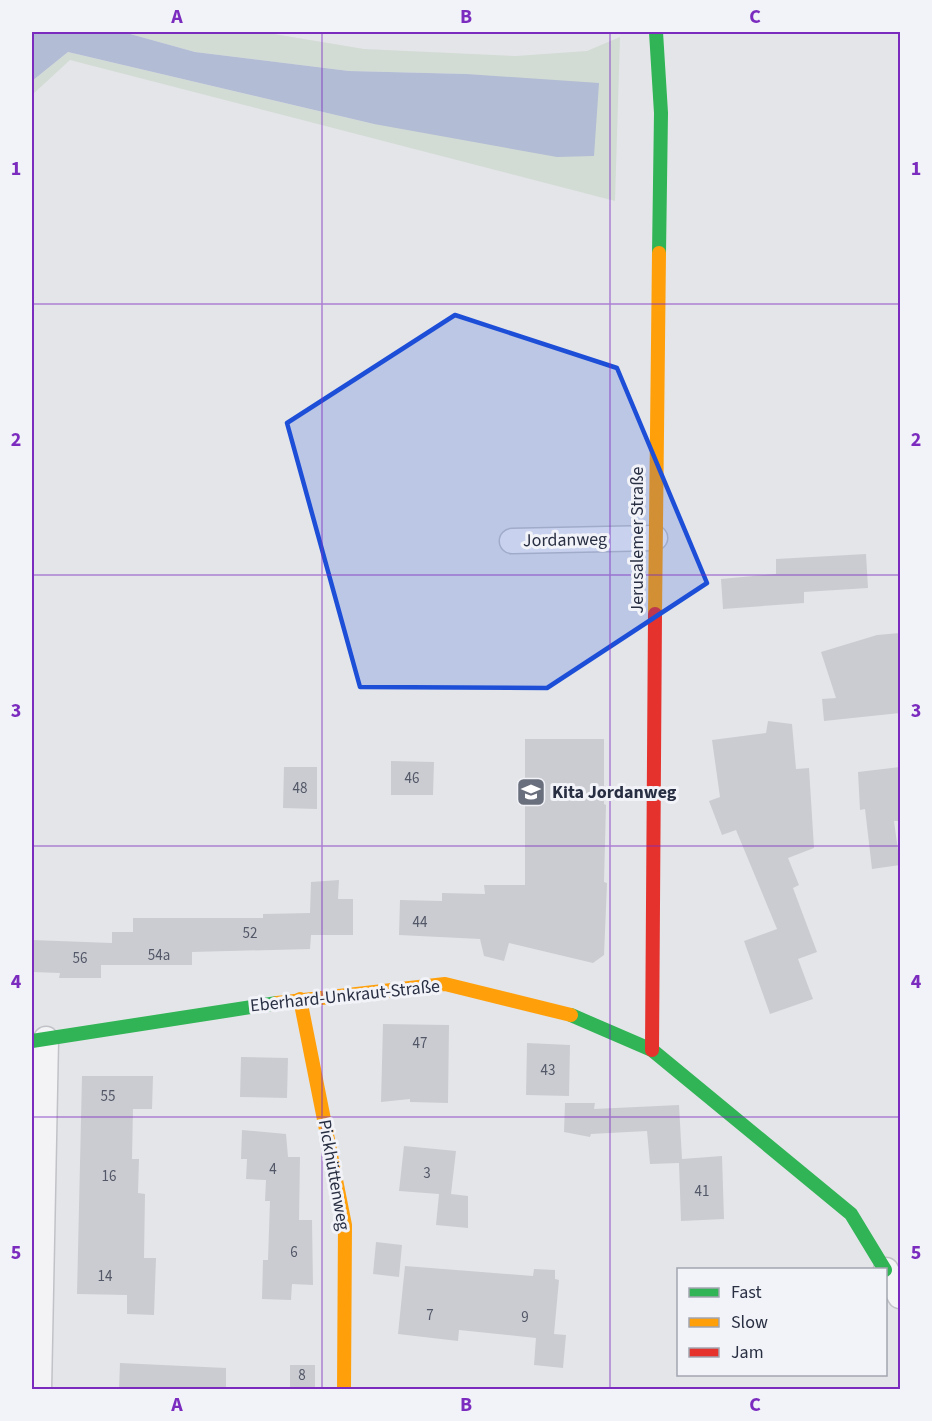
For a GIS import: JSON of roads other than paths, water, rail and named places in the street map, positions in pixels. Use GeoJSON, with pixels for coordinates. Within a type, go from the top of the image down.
{"type":"FeatureCollection","features":[{"type":"Feature","properties":{"kind":"street","name":"Jerusalemer Straße"},"geometry":{"type":"LineString","coordinates":[[652,1050],[655,538],[661,112],[656,32]]}},
{"type":"Feature","properties":{"kind":"street","name":"Jordanweg"},"geometry":{"type":"LineString","coordinates":[[512,541],[655,538]]}},
{"type":"Feature","properties":{"kind":"street","name":"Eberhard-Unkraut-Straße"},"geometry":{"type":"LineString","coordinates":[[39,1040],[300,999],[445,984],[564,1012],[652,1050],[850,1214],[885,1268]]}},
{"type":"Feature","properties":{"kind":"street","name":"Pickhüttenweg"},"geometry":{"type":"LineString","coordinates":[[300,999],[345,1225],[344,1389]]}},
{"type":"Feature","properties":{"kind":"street"},"geometry":{"type":"LineString","coordinates":[[39,1040],[39,1389]]}},
{"type":"Feature","properties":{"kind":"water"},"geometry":{"type":"Polygon","coordinates":[[[32,32],[123,32],[195,52],[349,71],[466,74],[599,83],[594,156],[557,157],[374,124],[68,52],[32,81],[32,32]]]}},
{"type":"Feature","properties":{"kind":"place","name":"Kita Jordanweg"},"geometry":{"type":"Point","coordinates":[531,792]}}]}
